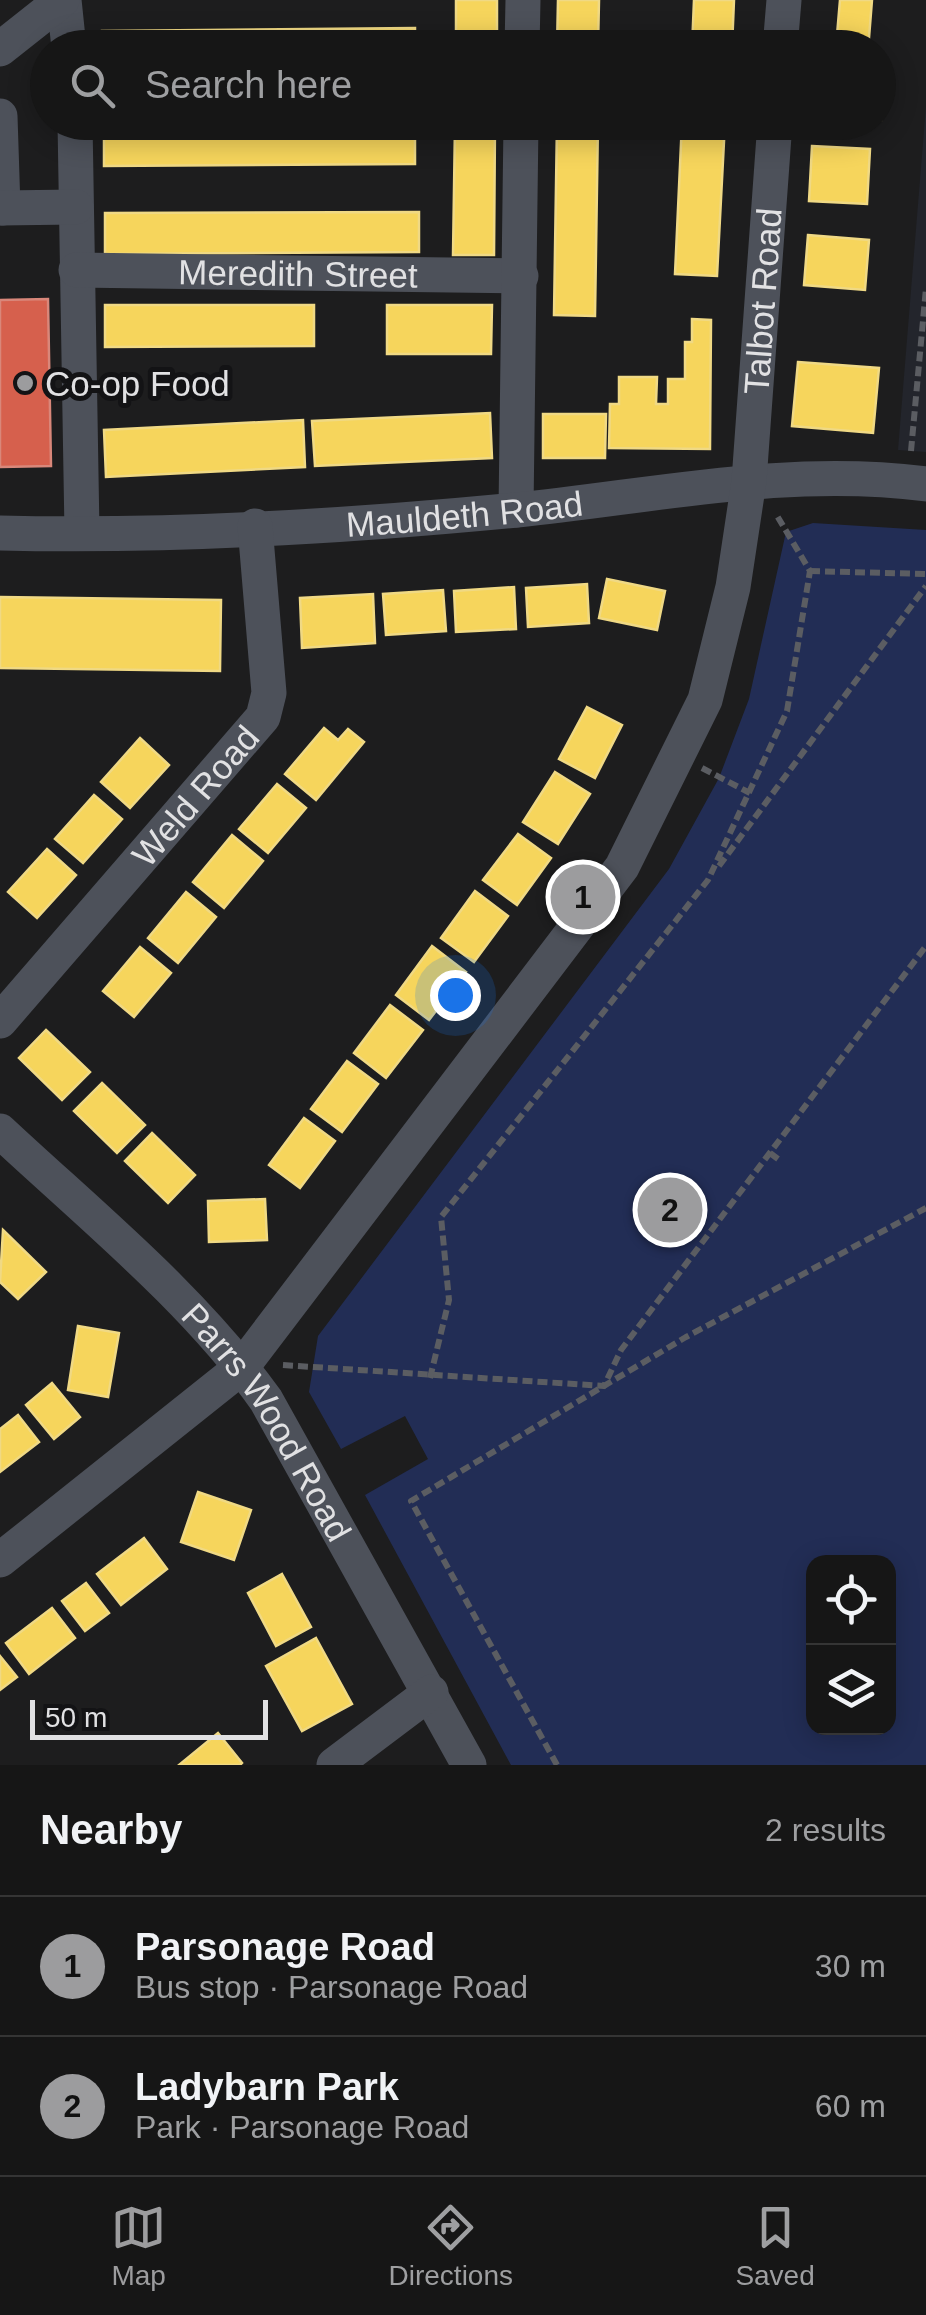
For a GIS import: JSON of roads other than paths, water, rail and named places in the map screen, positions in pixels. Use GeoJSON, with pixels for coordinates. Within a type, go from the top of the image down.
{"type":"FeatureCollection","features":[{"type":"Feature","properties":{"kind":"street"},"geometry":{"type":"LineString","coordinates":[[63,0],[67,30]]}},
{"type":"Feature","properties":{"kind":"street"},"geometry":{"type":"LineString","coordinates":[[0,50],[63,0]]}},
{"type":"Feature","properties":{"kind":"street"},"geometry":{"type":"LineString","coordinates":[[522,30],[523,0]]}},
{"type":"Feature","properties":{"kind":"street"},"geometry":{"type":"LineString","coordinates":[[782,30],[784,0]]}},
{"type":"Feature","properties":{"kind":"street"},"geometry":{"type":"LineString","coordinates":[[0,116],[2,208],[76,206]]}},
{"type":"Feature","properties":{"kind":"street"},"geometry":{"type":"LineString","coordinates":[[75,140],[82,533]]}},
{"type":"Feature","properties":{"kind":"street"},"geometry":{"type":"LineString","coordinates":[[516,510],[521,140]]}},
{"type":"Feature","properties":{"kind":"street","name":"Talbot Road"},"geometry":{"type":"LineString","coordinates":[[0,1560],[242,1367],[622,867],[705,700],[733,587],[749,481],[774,140]]}},
{"type":"Feature","properties":{"kind":"street","name":"Meredith Street"},"geometry":{"type":"LineString","coordinates":[[76,270],[521,276]]}},
{"type":"Feature","properties":{"kind":"street","name":"Mauldeth Road"},"geometry":{"type":"LineString","coordinates":[[0,533],[255,526],[516,510],[749,481],[830,477],[918,483]]}},
{"type":"Feature","properties":{"kind":"street","name":"Weld Road"},"geometry":{"type":"LineString","coordinates":[[0,1021],[263,717],[269,693],[255,526]]}},
{"type":"Feature","properties":{"kind":"street","name":"Parrs Wood Road"},"geometry":{"type":"LineString","coordinates":[[0,1131],[177,1298],[242,1367],[266,1400],[469,1765]]}},
{"type":"Feature","properties":{"kind":"street"},"geometry":{"type":"LineString","coordinates":[[334,1765],[431,1692]]}},
{"type":"Feature","properties":{"kind":"place","name":"Co-op Food"},"geometry":{"type":"Point","coordinates":[25,383]}},
{"type":"Feature","properties":{"kind":"place","name":"Parsonage Road"},"geometry":{"type":"Point","coordinates":[583,897]}},
{"type":"Feature","properties":{"kind":"place","name":"Ladybarn Park"},"geometry":{"type":"Point","coordinates":[670,1210]}}]}
